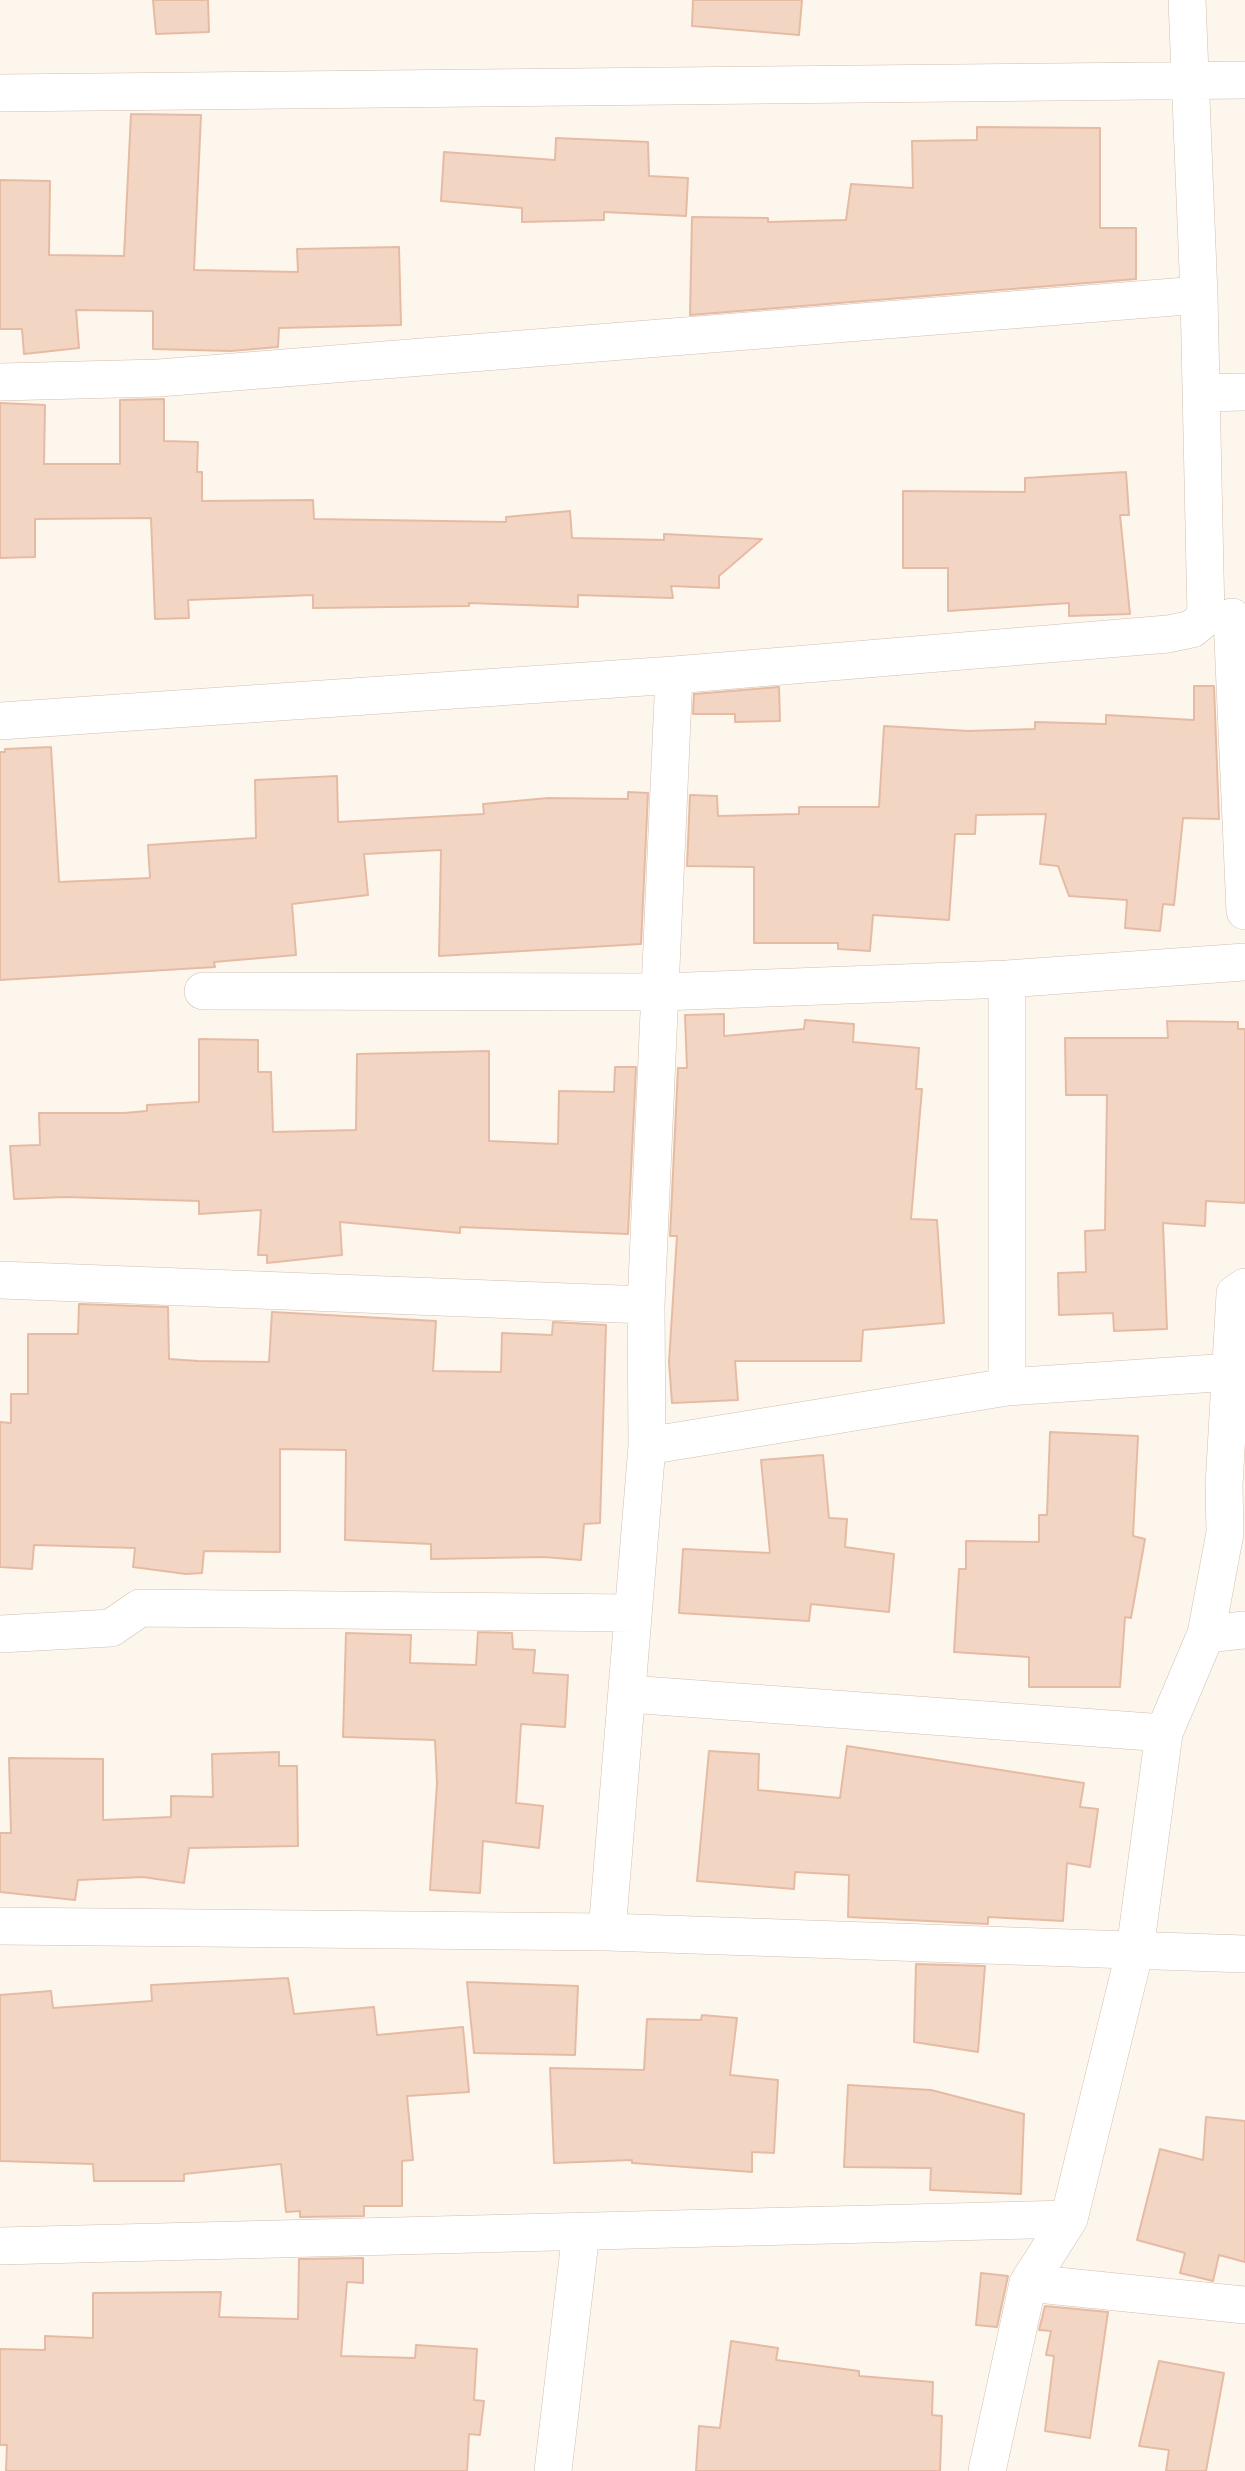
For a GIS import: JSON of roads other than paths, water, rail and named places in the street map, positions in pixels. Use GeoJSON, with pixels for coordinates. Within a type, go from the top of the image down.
{"type":"FeatureCollection","features":[{"type":"Feature","properties":{"kind":"street"},"geometry":{"type":"LineString","coordinates":[[1187,0],[1201,393],[1228,616],[1243,813],[1245,911]]}},
{"type":"Feature","properties":{"kind":"street"},"geometry":{"type":"LineString","coordinates":[[0,93],[1245,80]]}},
{"type":"Feature","properties":{"kind":"street"},"geometry":{"type":"LineString","coordinates":[[0,382],[172,377],[1199,295]]}},
{"type":"Feature","properties":{"kind":"street"},"geometry":{"type":"LineString","coordinates":[[1201,393],[1245,392]]}},
{"type":"Feature","properties":{"kind":"street"},"geometry":{"type":"LineString","coordinates":[[0,721],[674,675],[1168,634],[1192,629],[1228,616]]}},
{"type":"Feature","properties":{"kind":"street"},"geometry":{"type":"LineString","coordinates":[[607,1932],[629,1694],[647,1446],[646,1306],[674,675]]}},
{"type":"Feature","properties":{"kind":"street"},"geometry":{"type":"LineString","coordinates":[[203,991],[662,992],[1007,979],[1245,962]]}},
{"type":"Feature","properties":{"kind":"street"},"geometry":{"type":"LineString","coordinates":[[1007,979],[1007,1387]]}},
{"type":"Feature","properties":{"kind":"street"},"geometry":{"type":"LineString","coordinates":[[0,1280],[646,1306]]}},
{"type":"Feature","properties":{"kind":"street"},"geometry":{"type":"LineString","coordinates":[[988,2471],[1028,2283],[1069,2219],[1135,1950],[1164,1733],[1206,1634],[1225,1533],[1224,1485],[1235,1294],[1245,1287]]}},
{"type":"Feature","properties":{"kind":"street"},"geometry":{"type":"LineString","coordinates":[[647,1446],[1007,1387],[1231,1372]]}},
{"type":"Feature","properties":{"kind":"street"},"geometry":{"type":"LineString","coordinates":[[0,1634],[111,1628],[140,1608],[633,1613]]}},
{"type":"Feature","properties":{"kind":"street"},"geometry":{"type":"LineString","coordinates":[[1206,1634],[1245,1630]]}},
{"type":"Feature","properties":{"kind":"street"},"geometry":{"type":"LineString","coordinates":[[629,1694],[1164,1733]]}},
{"type":"Feature","properties":{"kind":"street"},"geometry":{"type":"LineString","coordinates":[[0,1926],[607,1932],[1245,1954]]}},
{"type":"Feature","properties":{"kind":"street"},"geometry":{"type":"LineString","coordinates":[[0,2246],[1069,2219]]}},
{"type":"Feature","properties":{"kind":"street"},"geometry":{"type":"LineString","coordinates":[[553,2471],[581,2232]]}},
{"type":"Feature","properties":{"kind":"street"},"geometry":{"type":"LineString","coordinates":[[1028,2283],[1245,2305]]}}]}
